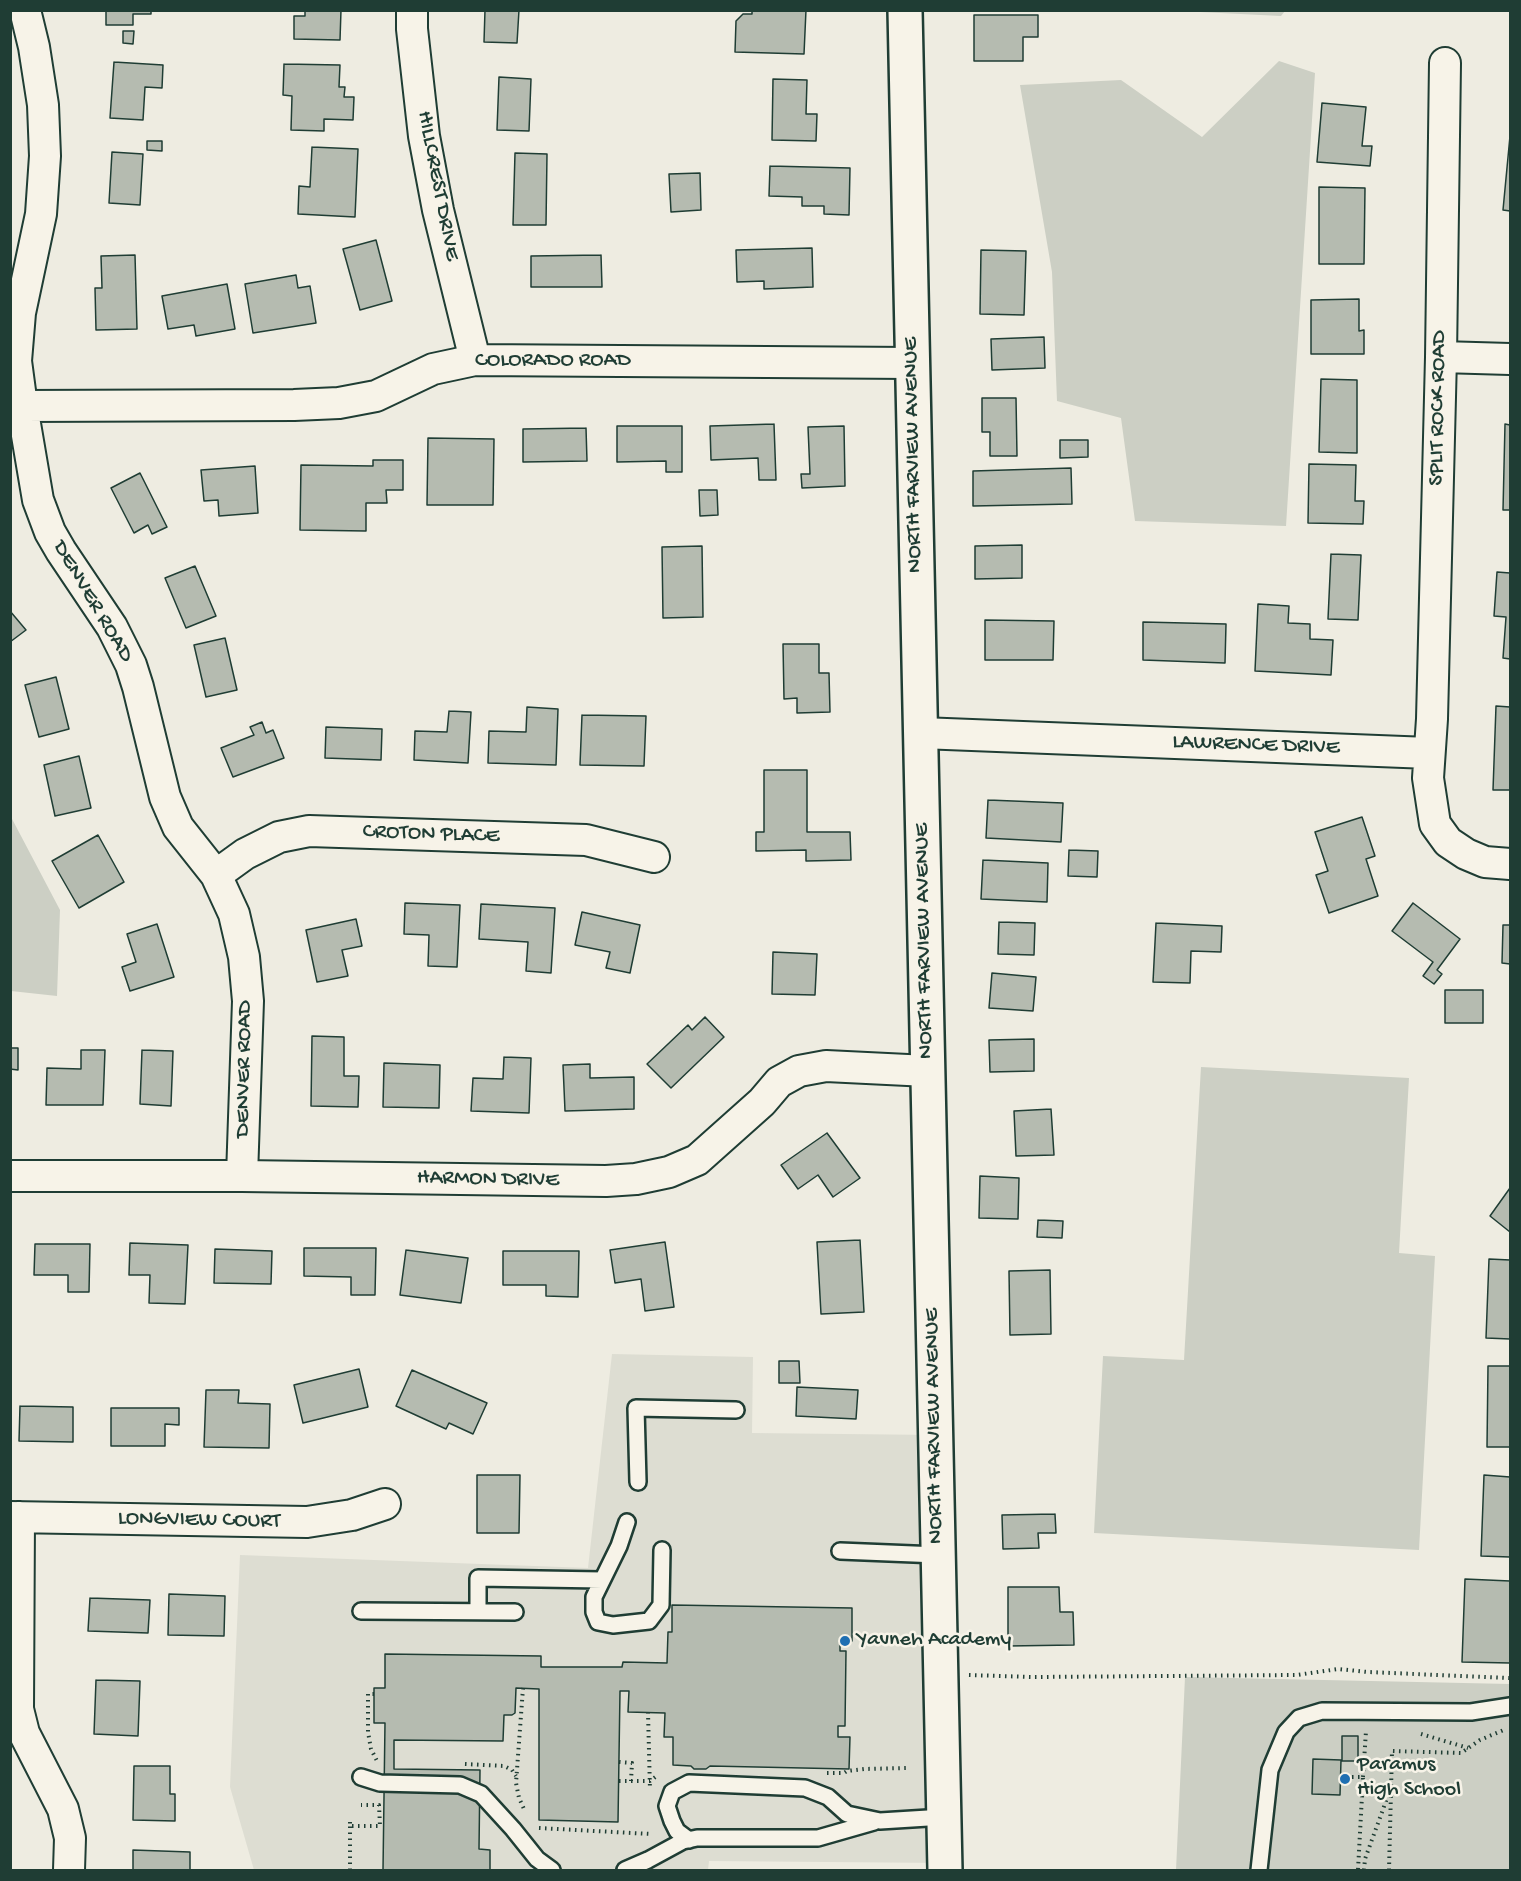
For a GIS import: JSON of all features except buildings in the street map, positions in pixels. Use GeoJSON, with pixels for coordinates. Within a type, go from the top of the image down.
{"type":"FeatureCollection","features":[{"type":"Feature","properties":{"kind":"street","name":"DENVER ROAD"},"geometry":{"type":"LineString","coordinates":[[25,10],[34,47],[43,105],[45,156],[41,214],[20,313],[16,361],[38,500],[50,532],[112,627],[131,665],[165,797],[178,827],[216,875],[234,914],[244,957],[248,1001],[242,1176]]}},
{"type":"Feature","properties":{"kind":"street","name":"HILLCREST DRIVE"},"geometry":{"type":"LineString","coordinates":[[412,10],[412,29],[424,136],[434,189],[476,360]]}},
{"type":"Feature","properties":{"kind":"street","name":"NORTH FARVIEW AVENUE"},"geometry":{"type":"LineString","coordinates":[[904,10],[945,1870]]}},
{"type":"Feature","properties":{"kind":"street","name":"SPLIT ROCK ROAD"},"geometry":{"type":"LineString","coordinates":[[1429,753],[1432,719],[1441,357],[1445,63]]}},
{"type":"Feature","properties":{"kind":"street"},"geometry":{"type":"LineString","coordinates":[[1441,357],[1510,359]]}},
{"type":"Feature","properties":{"kind":"street","name":"COLORADO ROAD"},"geometry":{"type":"LineString","coordinates":[[22,406],[339,403],[376,396],[433,369],[476,360],[912,363]]}},
{"type":"Feature","properties":{"kind":"street","name":"LAWRENCE DRIVE"},"geometry":{"type":"LineString","coordinates":[[921,733],[1429,753]]}},
{"type":"Feature","properties":{"kind":"street"},"geometry":{"type":"LineString","coordinates":[[1429,753],[1428,778],[1432,808],[1436,824],[1448,842],[1466,854],[1485,862],[1510,864]]}},
{"type":"Feature","properties":{"kind":"street","name":"CROTON PLACE"},"geometry":{"type":"LineString","coordinates":[[216,875],[245,854],[279,837],[309,831],[586,840],[654,857]]}},
{"type":"Feature","properties":{"kind":"street","name":"HARMON DRIVE"},"geometry":{"type":"LineString","coordinates":[[10,1176],[242,1176],[606,1181],[636,1179],[669,1172],[697,1160],[762,1102],[779,1082],[799,1071],[826,1066],[928,1071]]}},
{"type":"Feature","properties":{"kind":"street","name":"LONGVIEW COURT"},"geometry":{"type":"LineString","coordinates":[[15,1517],[307,1522],[352,1515],[385,1504]]}},
{"type":"Feature","properties":{"kind":"street"},"geometry":{"type":"LineString","coordinates":[[15,1517],[18,1709],[24,1733],[63,1809],[69,1838],[69,1870]]}},
{"type":"Feature","properties":{"kind":"lane"},"geometry":{"type":"LineString","coordinates":[[638,1482],[636,1408],[736,1410]]}},
{"type":"Feature","properties":{"kind":"lane"},"geometry":{"type":"LineString","coordinates":[[627,1522],[619,1546],[594,1597],[594,1612],[598,1623],[650,1621],[661,1605],[662,1550]]}},
{"type":"Feature","properties":{"kind":"lane"},"geometry":{"type":"LineString","coordinates":[[840,1551],[938,1555]]}},
{"type":"Feature","properties":{"kind":"lane"},"geometry":{"type":"LineString","coordinates":[[478,1611],[478,1578],[603,1580]]}},
{"type":"Feature","properties":{"kind":"lane"},"geometry":{"type":"LineString","coordinates":[[361,1611],[515,1612]]}},
{"type":"Feature","properties":{"kind":"lane"},"geometry":{"type":"LineString","coordinates":[[1259,1870],[1270,1770],[1286,1731],[1299,1718],[1322,1711],[1471,1712],[1510,1706]]}},
{"type":"Feature","properties":{"kind":"lane"},"geometry":{"type":"LineString","coordinates":[[361,1777],[380,1783],[460,1785],[481,1794],[537,1859],[552,1870]]}},
{"type":"Feature","properties":{"kind":"lane"},"geometry":{"type":"LineString","coordinates":[[689,1840],[677,1832],[668,1806],[672,1792],[689,1783],[804,1788],[828,1797],[847,1814],[880,1821]]}},
{"type":"Feature","properties":{"kind":"lane"},"geometry":{"type":"LineString","coordinates":[[625,1870],[673,1845],[689,1840],[818,1838],[880,1821],[944,1817]]}},
{"type":"Feature","properties":{"kind":"path"},"geometry":{"type":"LineString","coordinates":[[962,1674],[1032,1677],[1270,1676],[1338,1669],[1510,1678]]}},
{"type":"Feature","properties":{"kind":"path"},"geometry":{"type":"LineString","coordinates":[[523,1689],[517,1777],[519,1798],[528,1815]]}},
{"type":"Feature","properties":{"kind":"path"},"geometry":{"type":"LineString","coordinates":[[374,1694],[368,1694],[368,1732],[375,1758],[382,1764]]}},
{"type":"Feature","properties":{"kind":"path"},"geometry":{"type":"LineString","coordinates":[[648,1712],[650,1794]]}},
{"type":"Feature","properties":{"kind":"path"},"geometry":{"type":"LineString","coordinates":[[1389,1870],[1392,1751],[1461,1753],[1480,1740],[1510,1728]]}},
{"type":"Feature","properties":{"kind":"path"},"geometry":{"type":"LineString","coordinates":[[1358,1870],[1364,1731],[1375,1731]]}},
{"type":"Feature","properties":{"kind":"path"},"geometry":{"type":"LineString","coordinates":[[1418,1733],[1468,1748]]}},
{"type":"Feature","properties":{"kind":"path"},"geometry":{"type":"LineString","coordinates":[[619,1762],[632,1763],[631,1781]]}},
{"type":"Feature","properties":{"kind":"path"},"geometry":{"type":"LineString","coordinates":[[460,1764],[504,1766],[512,1770],[517,1777]]}},
{"type":"Feature","properties":{"kind":"path"},"geometry":{"type":"LineString","coordinates":[[1340,1777],[1363,1777]]}},
{"type":"Feature","properties":{"kind":"path"},"geometry":{"type":"LineString","coordinates":[[619,1781],[650,1781]]}},
{"type":"Feature","properties":{"kind":"path"},"geometry":{"type":"LineString","coordinates":[[1365,1870],[1364,1863],[1391,1786]]}},
{"type":"Feature","properties":{"kind":"path"},"geometry":{"type":"LineString","coordinates":[[350,1870],[350,1824],[380,1826],[379,1805],[361,1805]]}},
{"type":"Feature","properties":{"kind":"path"},"geometry":{"type":"LineString","coordinates":[[535,1828],[655,1834],[654,1828]]}},
{"type":"Feature","properties":{"kind":"path"},"geometry":{"type":"LineString","coordinates":[[1358,1863],[1364,1863]]}},
{"type":"Feature","properties":{"kind":"shaded area"},"geometry":{"type":"Polygon","coordinates":[[[1285,10],[1281,16],[1180,11],[1285,10]]]}},
{"type":"Feature","properties":{"kind":"shaded area"},"geometry":{"type":"Polygon","coordinates":[[[1279,61],[1315,73],[1286,526],[1135,521],[1121,418],[1057,401],[1052,272],[1020,85],[1121,80],[1202,137],[1279,61]]]}},
{"type":"Feature","properties":{"kind":"shaded area"},"geometry":{"type":"Polygon","coordinates":[[[11,817],[60,910],[57,996],[11,991],[11,817]]]}},
{"type":"Feature","properties":{"kind":"shaded area"},"geometry":{"type":"Polygon","coordinates":[[[1201,1067],[1409,1078],[1399,1253],[1435,1256],[1419,1550],[1094,1533],[1103,1356],[1184,1360],[1201,1067]]]}},
{"type":"Feature","properties":{"kind":"shaded area"},"geometry":{"type":"Polygon","coordinates":[[[612,1354],[753,1357],[752,1433],[936,1435],[945,1863],[709,1861],[708,1870],[254,1870],[230,1787],[240,1555],[588,1568],[612,1354]]]}},
{"type":"Feature","properties":{"kind":"shaded area","name":"Paramus High School"},"geometry":{"type":"Polygon","coordinates":[[[1185,1677],[1510,1684],[1510,1870],[1176,1870],[1185,1677]]]}},
{"type":"Feature","properties":{"kind":"place","name":"Yavneh Academy"},"geometry":{"type":"Point","coordinates":[845,1641]}},
{"type":"Feature","properties":{"kind":"place","name":"Paramus High School"},"geometry":{"type":"Point","coordinates":[1345,1779]}}]}
